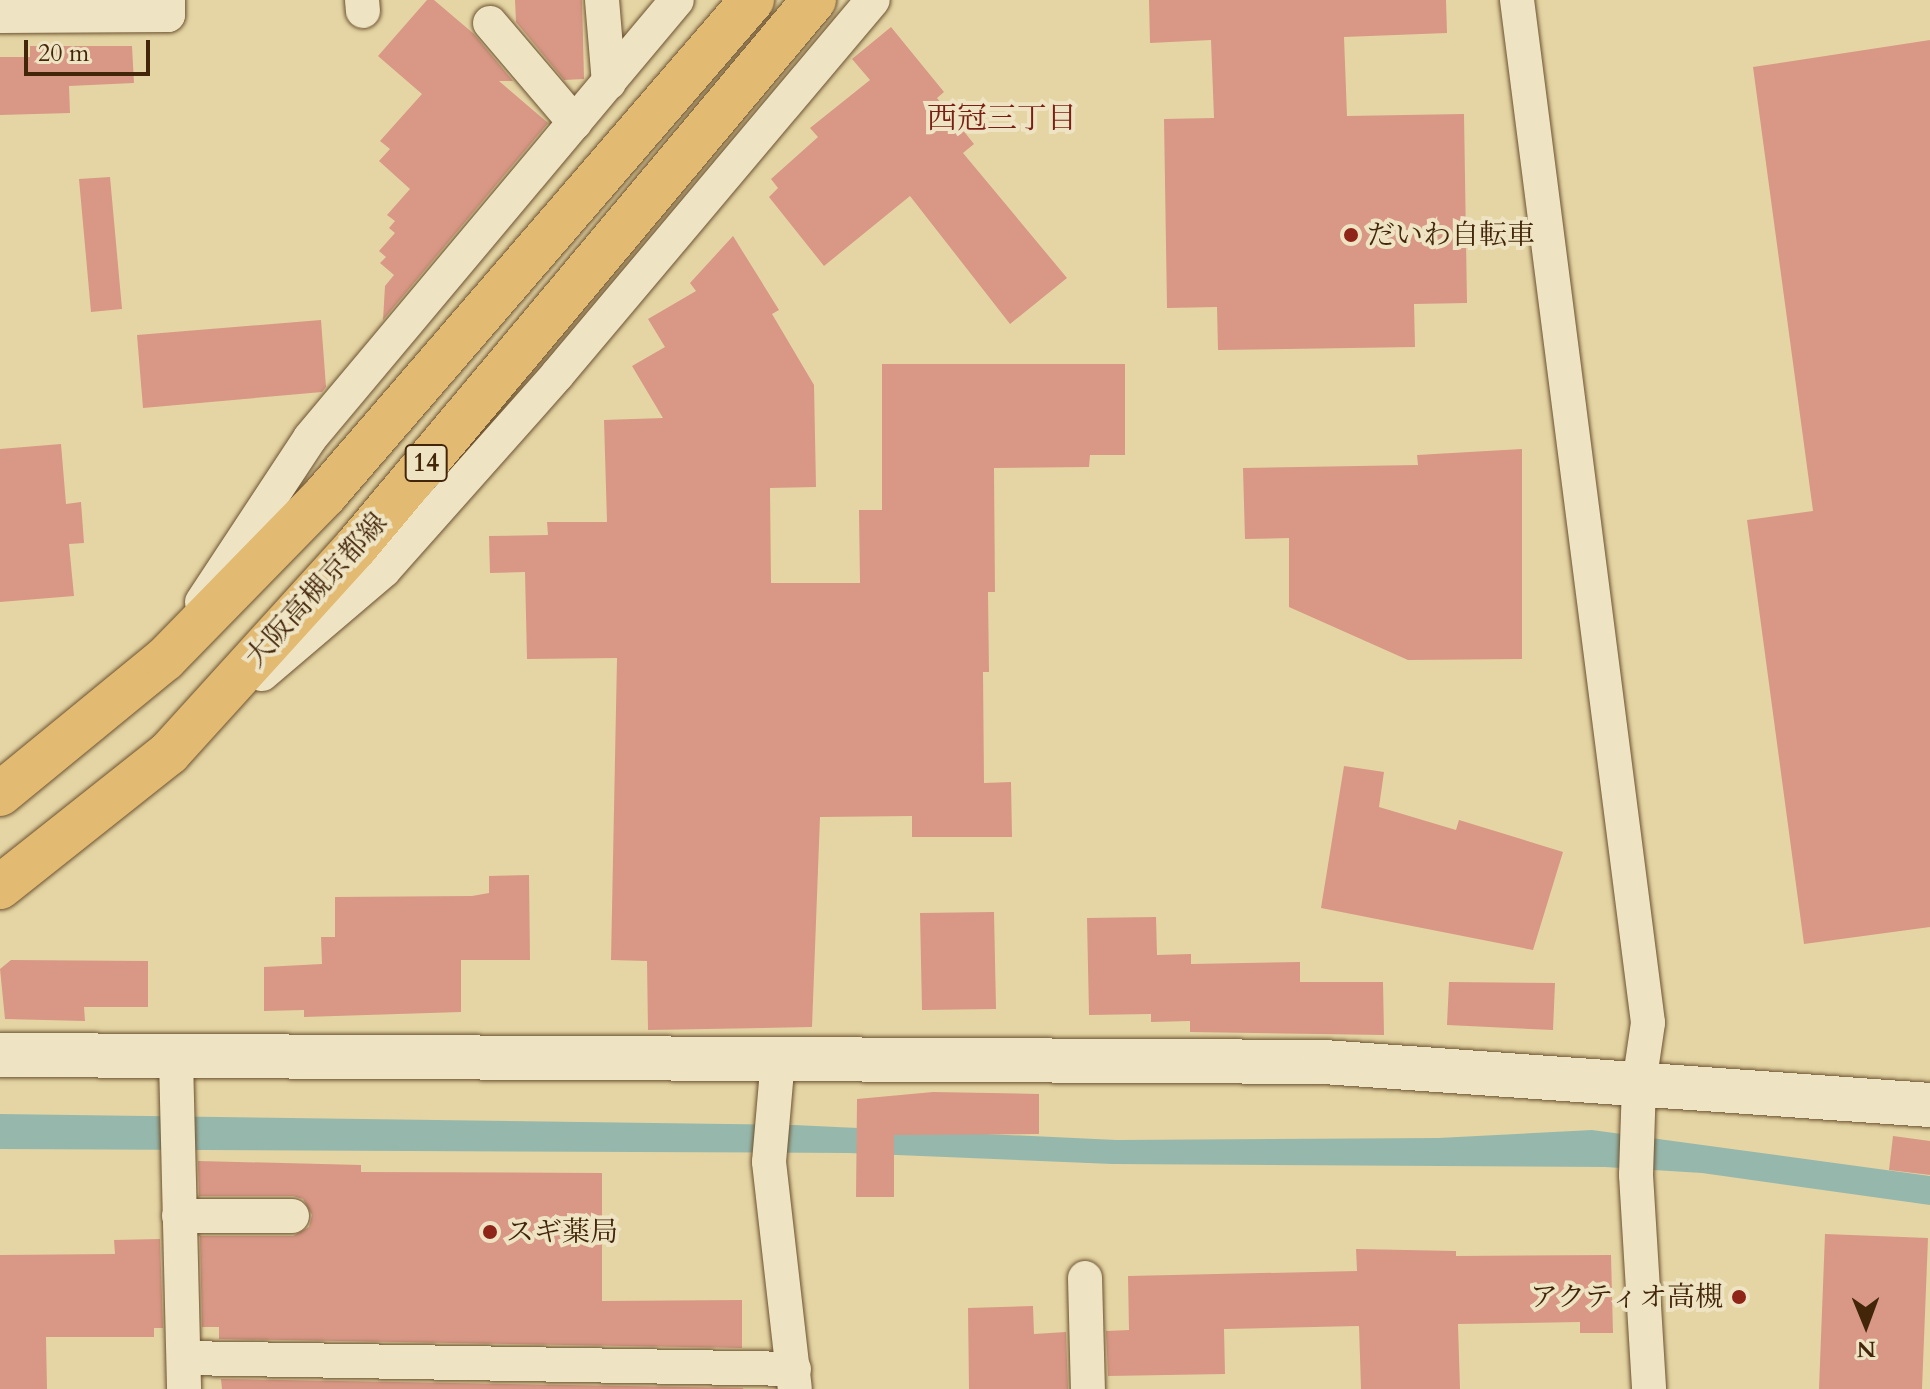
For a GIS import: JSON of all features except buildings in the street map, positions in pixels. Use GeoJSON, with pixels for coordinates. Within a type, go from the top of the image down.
{"type":"FeatureCollection","features":[{"type":"Feature","properties":{"kind":"main road","name":"大阪高槻京都線"},"geometry":{"type":"LineString","coordinates":[[0,794],[165,659],[325,495],[752,0]]}},
{"type":"Feature","properties":{"kind":"main road","name":"大阪高槻京都線"},"geometry":{"type":"LineString","coordinates":[[0,887],[169,753],[355,548],[814,0]]}},
{"type":"Feature","properties":{"kind":"street"},"geometry":{"type":"LineString","coordinates":[[0,16],[168,15],[168,0]]}},
{"type":"Feature","properties":{"kind":"street"},"geometry":{"type":"LineString","coordinates":[[602,0],[609,83]]}},
{"type":"Feature","properties":{"kind":"street"},"geometry":{"type":"LineString","coordinates":[[165,659],[310,438],[677,0]]}},
{"type":"Feature","properties":{"kind":"street"},"geometry":{"type":"LineString","coordinates":[[169,753],[384,570],[557,375],[873,0]]}},
{"type":"Feature","properties":{"kind":"street"},"geometry":{"type":"LineString","coordinates":[[1517,0],[1648,1023],[1638,1102],[1636,1175],[1649,1389]]}},
{"type":"Feature","properties":{"kind":"street"},"geometry":{"type":"LineString","coordinates":[[490,23],[575,123]]}},
{"type":"Feature","properties":{"kind":"street"},"geometry":{"type":"LineString","coordinates":[[0,1055],[176,1059],[1324,1062],[1638,1102],[1930,1105]]}},
{"type":"Feature","properties":{"kind":"street"},"geometry":{"type":"LineString","coordinates":[[176,1059],[184,1374],[794,1379],[769,1162],[769,1118],[778,1059]]}},
{"type":"Feature","properties":{"kind":"street"},"geometry":{"type":"LineString","coordinates":[[179,1216],[292,1216]]}},
{"type":"Feature","properties":{"kind":"street"},"geometry":{"type":"LineString","coordinates":[[1085,1278],[1088,1389]]}},
{"type":"Feature","properties":{"kind":"water"},"geometry":{"type":"Polygon","coordinates":[[[0,1114],[794,1125],[1117,1140],[1438,1138],[1592,1130],[1930,1176],[1930,1205],[1702,1173],[1605,1167],[1112,1164],[848,1153],[0,1149],[0,1114]]]}},
{"type":"Feature","properties":{"kind":"place","name":"だいわ自転車"},"geometry":{"type":"Point","coordinates":[1351,235]}},
{"type":"Feature","properties":{"kind":"place","name":"スギ薬局"},"geometry":{"type":"Point","coordinates":[490,1232]}},
{"type":"Feature","properties":{"kind":"place","name":"アクティオ高槻"},"geometry":{"type":"Point","coordinates":[1739,1297]}},
{"type":"Feature","properties":{"kind":"district","name":"西冠三丁目"},"geometry":{"type":"Point","coordinates":[1002,119]}}]}
